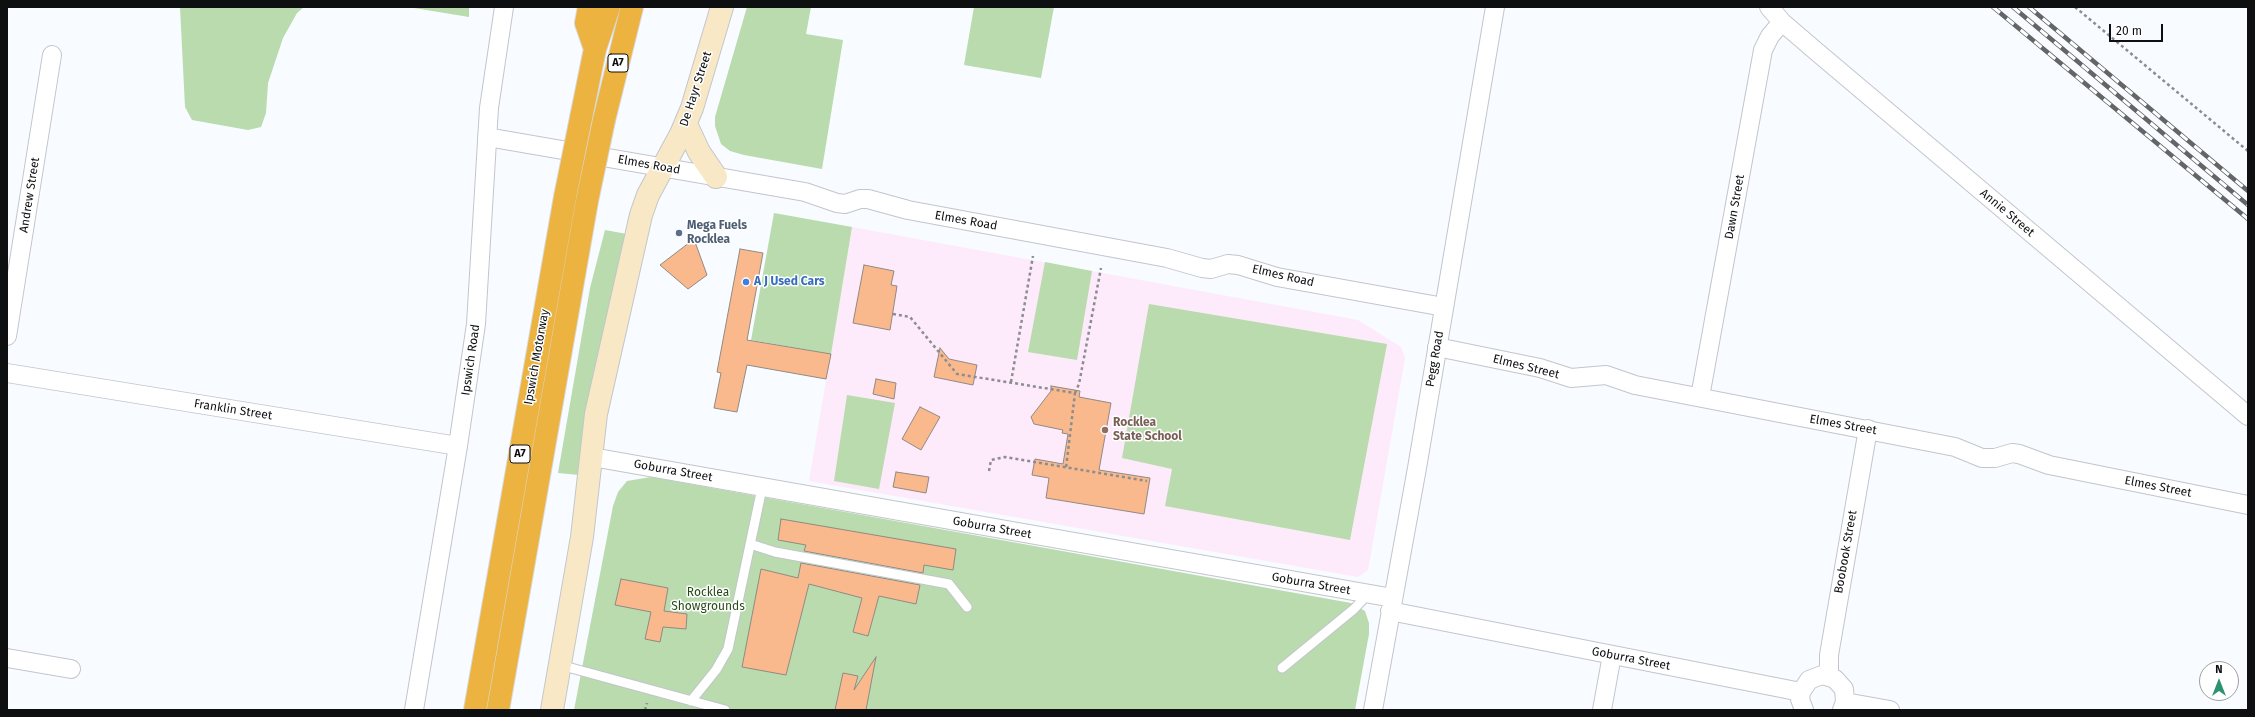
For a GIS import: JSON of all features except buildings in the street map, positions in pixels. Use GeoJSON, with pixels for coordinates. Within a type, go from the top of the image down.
{"type":"FeatureCollection","features":[{"type":"Feature","properties":{"kind":"highway"},"geometry":{"type":"LineString","coordinates":[[589,7],[586,23],[595,49]]}},
{"type":"Feature","properties":{"kind":"highway","name":"Ipswich Motorway"},"geometry":{"type":"LineString","coordinates":[[475,710],[565,197],[595,49],[609,7]]}},
{"type":"Feature","properties":{"kind":"highway","name":"Ipswich Motorway"},"geometry":{"type":"LineString","coordinates":[[498,710],[587,201],[604,120],[632,7]]}},
{"type":"Feature","properties":{"kind":"street","name":"Ipswich Road"},"geometry":{"type":"LineString","coordinates":[[414,710],[458,446],[476,324],[487,137],[492,85],[504,7]]}},
{"type":"Feature","properties":{"kind":"street","name":"De Hayr Street"},"geometry":{"type":"LineString","coordinates":[[662,168],[686,124],[722,7]]}},
{"type":"Feature","properties":{"kind":"street","name":"Pegg Road"},"geometry":{"type":"LineString","coordinates":[[1373,710],[1495,7]]}},
{"type":"Feature","properties":{"kind":"street","name":"Annie Street"},"geometry":{"type":"LineString","coordinates":[[1769,7],[1782,22],[2248,416]]}},
{"type":"Feature","properties":{"kind":"street","name":"Dawn Street"},"geometry":{"type":"LineString","coordinates":[[1700,397],[1763,50],[1770,36],[1782,22]]}},
{"type":"Feature","properties":{"kind":"street","name":"Andrew Street"},"geometry":{"type":"LineString","coordinates":[[7,336],[52,55]]}},
{"type":"Feature","properties":{"kind":"street"},"geometry":{"type":"LineString","coordinates":[[686,124],[699,152],[716,177]]}},
{"type":"Feature","properties":{"kind":"street","name":"Elmes Road"},"geometry":{"type":"LineString","coordinates":[[487,137],[805,192],[836,203],[845,204],[860,199],[868,199],[908,210],[1167,258],[1207,269],[1228,264],[1238,265],[1277,277],[1444,307]]}},
{"type":"Feature","properties":{"kind":"street"},"geometry":{"type":"LineString","coordinates":[[552,710],[582,537],[599,397],[644,204],[662,168]]}},
{"type":"Feature","properties":{"kind":"street","name":"Elmes Street"},"geometry":{"type":"LineString","coordinates":[[1437,347],[1540,368],[1571,378],[1582,378],[1601,374],[1635,385],[1778,414],[1868,429],[1955,447],[1982,458],[1995,458],[2012,453],[2019,454],[2049,465],[2248,505]]}},
{"type":"Feature","properties":{"kind":"street","name":"Franklin Street"},"geometry":{"type":"LineString","coordinates":[[7,373],[458,446]]}},
{"type":"Feature","properties":{"kind":"street","name":"Boobook Street"},"geometry":{"type":"LineString","coordinates":[[1829,676],[1829,655],[1868,429]]}},
{"type":"Feature","properties":{"kind":"street","name":"Goburra Street"},"geometry":{"type":"LineString","coordinates":[[592,457],[1368,594],[1391,605],[1612,655],[1801,692]]}},
{"type":"Feature","properties":{"kind":"street"},"geometry":{"type":"LineString","coordinates":[[1602,710],[1612,655]]}},
{"type":"Feature","properties":{"kind":"street"},"geometry":{"type":"LineString","coordinates":[[7,658],[71,669]]}},
{"type":"Feature","properties":{"kind":"street"},"geometry":{"type":"LineString","coordinates":[[1804,710],[1800,699],[1801,692],[1809,680],[1822,675],[1829,676],[1840,683],[1846,696],[1843,706],[1890,710]]}},
{"type":"Feature","properties":{"kind":"lane"},"geometry":{"type":"LineString","coordinates":[[691,701],[716,670],[728,649],[762,488]]}},
{"type":"Feature","properties":{"kind":"lane"},"geometry":{"type":"LineString","coordinates":[[750,544],[775,552],[943,582],[949,584],[967,607]]}},
{"type":"Feature","properties":{"kind":"lane"},"geometry":{"type":"LineString","coordinates":[[1282,668],[1354,609],[1368,594]]}},
{"type":"Feature","properties":{"kind":"lane"},"geometry":{"type":"LineString","coordinates":[[560,665],[725,710]]}},
{"type":"Feature","properties":{"kind":"path"},"geometry":{"type":"LineString","coordinates":[[2075,7],[2248,151]]}},
{"type":"Feature","properties":{"kind":"path"},"geometry":{"type":"LineString","coordinates":[[1010,382],[1033,256]]}},
{"type":"Feature","properties":{"kind":"path"},"geometry":{"type":"LineString","coordinates":[[1066,468],[1075,393],[1079,384],[1101,268]]}},
{"type":"Feature","properties":{"kind":"path"},"geometry":{"type":"LineString","coordinates":[[893,314],[910,317],[957,374],[1075,393]]}},
{"type":"Feature","properties":{"kind":"path"},"geometry":{"type":"LineString","coordinates":[[989,471],[991,460],[1005,457],[1147,481]]}},
{"type":"Feature","properties":{"kind":"shaded area","name":"Rocklea State School"},"geometry":{"type":"Polygon","coordinates":[[[852,227],[1358,320],[1401,347],[1405,358],[1368,570],[1358,577],[809,481],[852,227]]]}},
{"type":"Feature","properties":{"kind":"green space"},"geometry":{"type":"Polygon","coordinates":[[[180,7],[304,7],[297,13],[283,38],[268,83],[266,113],[261,127],[248,130],[192,120],[185,107],[180,7]]]}},
{"type":"Feature","properties":{"kind":"green space"},"geometry":{"type":"Polygon","coordinates":[[[408,7],[469,7],[469,17],[408,7]]]}},
{"type":"Feature","properties":{"kind":"green space"},"geometry":{"type":"Polygon","coordinates":[[[747,7],[811,7],[806,34],[843,40],[822,169],[744,155],[730,151],[721,144],[715,126],[715,117],[747,7]]]}},
{"type":"Feature","properties":{"kind":"green space"},"geometry":{"type":"Polygon","coordinates":[[[974,7],[1054,7],[1041,78],[964,65],[974,7]]]}},
{"type":"Feature","properties":{"kind":"green space"},"geometry":{"type":"Polygon","coordinates":[[[774,213],[852,227],[831,354],[751,340],[774,213]]]}},
{"type":"Feature","properties":{"kind":"green space"},"geometry":{"type":"Polygon","coordinates":[[[605,230],[627,234],[579,475],[558,473],[590,288],[605,230]]]}},
{"type":"Feature","properties":{"kind":"green space"},"geometry":{"type":"Polygon","coordinates":[[[1045,262],[1092,271],[1077,360],[1028,352],[1045,262]]]}},
{"type":"Feature","properties":{"kind":"green space"},"geometry":{"type":"Polygon","coordinates":[[[1149,304],[1387,344],[1350,540],[1165,506],[1172,469],[1122,458],[1149,304]]]}},
{"type":"Feature","properties":{"kind":"green space"},"geometry":{"type":"Polygon","coordinates":[[[847,395],[895,403],[879,489],[834,481],[847,395]]]}},
{"type":"Feature","properties":{"kind":"green space","name":"Rocklea Showgrounds"},"geometry":{"type":"Polygon","coordinates":[[[651,477],[1351,603],[1365,611],[1369,623],[1369,634],[1355,710],[574,710],[613,506],[618,492],[627,481],[651,477]]]}},
{"type":"Feature","properties":{"kind":"railway"},"geometry":{"type":"LineString","coordinates":[[1993,7],[2248,219]]}},
{"type":"Feature","properties":{"kind":"railway"},"geometry":{"type":"LineString","coordinates":[[2013,7],[2248,205]]}},
{"type":"Feature","properties":{"kind":"railway"},"geometry":{"type":"LineString","coordinates":[[2029,7],[2248,191]]}},
{"type":"Feature","properties":{"kind":"place","name":"Mega Fuels Rocklea"},"geometry":{"type":"Point","coordinates":[679,233]}},
{"type":"Feature","properties":{"kind":"place","name":"A J Used Cars"},"geometry":{"type":"Point","coordinates":[746,282]}},
{"type":"Feature","properties":{"kind":"place","name":"Rocklea State School"},"geometry":{"type":"Point","coordinates":[1105,430]}}]}
